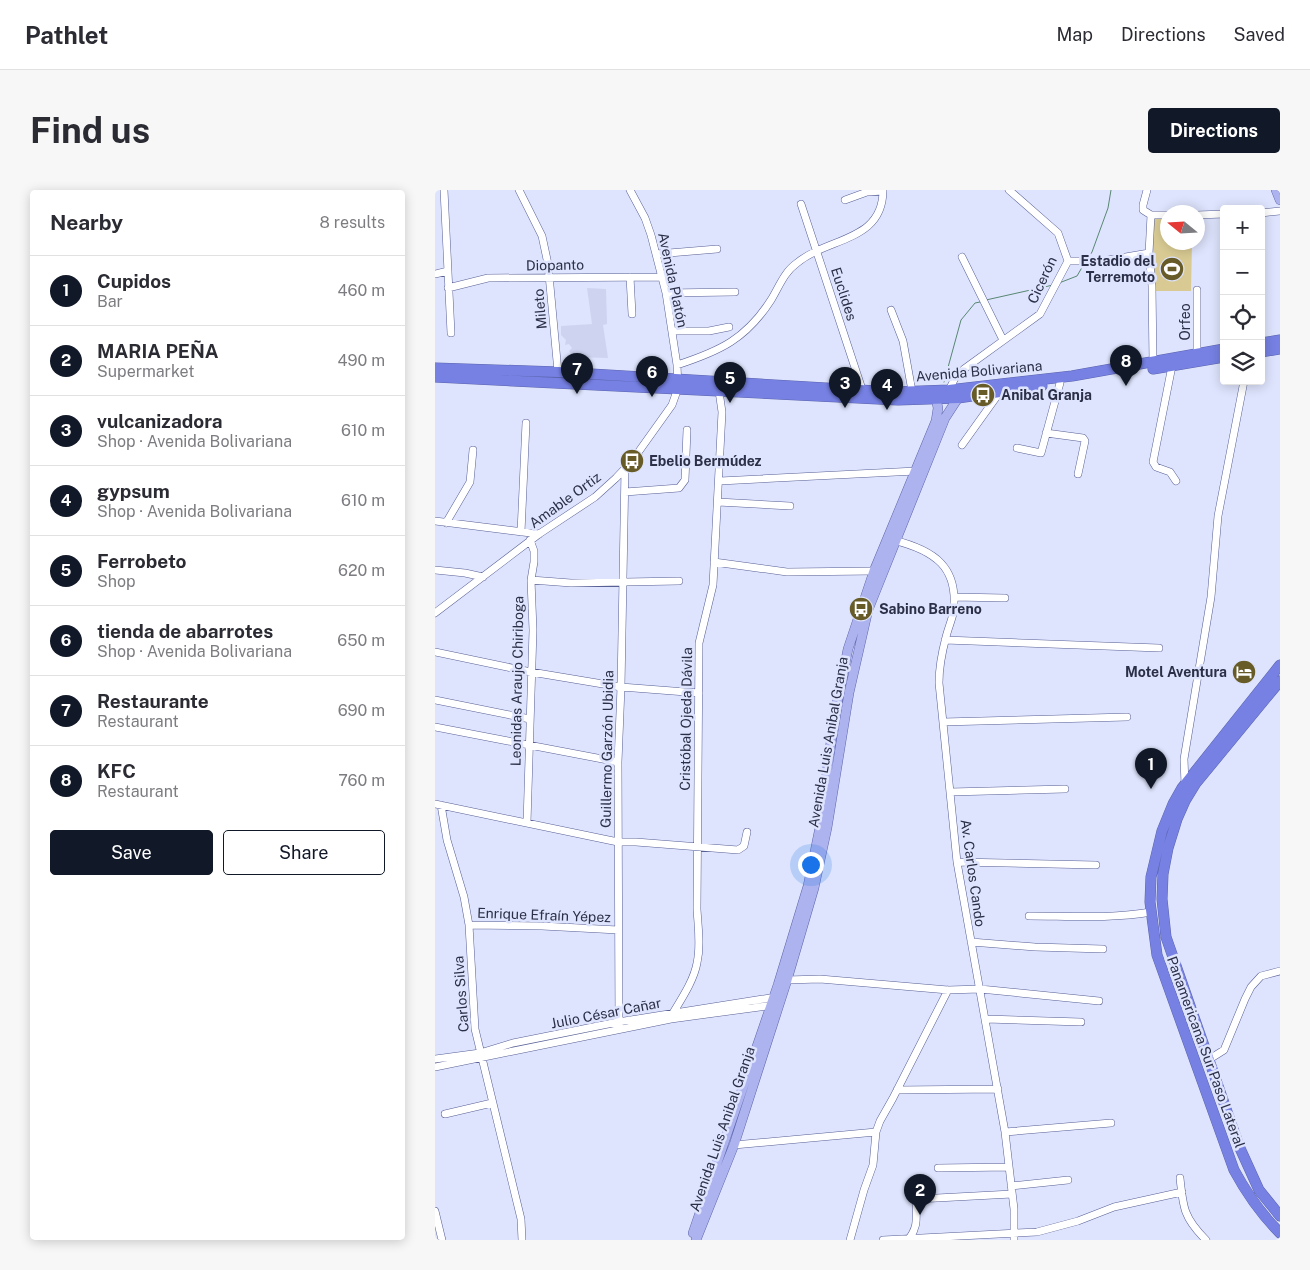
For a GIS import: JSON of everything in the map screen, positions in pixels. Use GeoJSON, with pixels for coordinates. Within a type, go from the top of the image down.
{"type":"FeatureCollection","features":[{"type":"Feature","properties":{"kind":"highway"},"geometry":{"type":"LineString","coordinates":[[1265,343],[1280,340]]}},
{"type":"Feature","properties":{"kind":"highway"},"geometry":{"type":"LineString","coordinates":[[1265,351],[1280,349]]}},
{"type":"Feature","properties":{"kind":"highway","name":"Avenida Bolivariana"},"geometry":{"type":"LineString","coordinates":[[435,377],[861,391],[949,390],[1072,376],[1220,350]]}},
{"type":"Feature","properties":{"kind":"highway","name":"Avenida Bolivariana"},"geometry":{"type":"LineString","coordinates":[[435,368],[558,372],[678,384],[719,391],[898,400],[958,398],[1220,359]]}},
{"type":"Feature","properties":{"kind":"highway","name":"Panamericana Sur Paso Lateral"},"geometry":{"type":"LineString","coordinates":[[1280,665],[1185,784],[1173,804],[1162,831],[1151,877],[1151,912],[1157,955],[1162,972],[1234,1170],[1256,1207],[1280,1233]]}},
{"type":"Feature","properties":{"kind":"highway"},"geometry":{"type":"LineString","coordinates":[[1280,680],[1196,783],[1185,801],[1168,848],[1163,874],[1162,899],[1166,937],[1239,1146],[1259,1190],[1280,1216]]}},
{"type":"Feature","properties":{"kind":"main road"},"geometry":{"type":"LineString","coordinates":[[1276,190],[1280,200]]}},
{"type":"Feature","properties":{"kind":"main road","name":"Avenida Luis Anibal Granja"},"geometry":{"type":"LineString","coordinates":[[696,1240],[734,1145],[777,1000],[808,886],[820,827],[839,691],[849,649],[874,572],[892,539],[945,418],[958,398]]}},
{"type":"Feature","properties":{"kind":"main road","name":"Avenida Luis Anibal Granja"},"geometry":{"type":"LineString","coordinates":[[691,1240],[777,1000],[787,980],[814,888],[827,828],[849,693],[866,618],[916,470],[936,421],[938,408],[936,399]]}},
{"type":"Feature","properties":{"kind":"street"},"geometry":{"type":"LineString","coordinates":[[444,190],[451,333]]}},
{"type":"Feature","properties":{"kind":"street","name":"Mileto"},"geometry":{"type":"LineString","coordinates":[[519,190],[542,236],[549,277],[558,372]]}},
{"type":"Feature","properties":{"kind":"street","name":"Avenida Platón"},"geometry":{"type":"LineString","coordinates":[[630,190],[645,218],[657,254],[666,293],[678,384]]}},
{"type":"Feature","properties":{"kind":"street"},"geometry":{"type":"LineString","coordinates":[[677,365],[708,355],[731,343],[753,324],[787,271],[797,262],[816,250],[861,232],[871,225],[883,203],[883,190],[867,192],[845,200]]}},
{"type":"Feature","properties":{"kind":"street","name":"Cicerón"},"geometry":{"type":"LineString","coordinates":[[949,390],[955,378],[964,369],[1039,314],[1068,261],[1057,234],[1009,190]]}},
{"type":"Feature","properties":{"kind":"street"},"geometry":{"type":"LineString","coordinates":[[1147,190],[1143,210],[1151,215],[1160,215]]}},
{"type":"Feature","properties":{"kind":"street","name":"Euclides"},"geometry":{"type":"LineString","coordinates":[[801,204],[861,386],[861,391]]}},
{"type":"Feature","properties":{"kind":"street"},"geometry":{"type":"LineString","coordinates":[[1265,212],[1280,211]]}},
{"type":"Feature","properties":{"kind":"street"},"geometry":{"type":"LineString","coordinates":[[1205,215],[1220,214]]}},
{"type":"Feature","properties":{"kind":"street"},"geometry":{"type":"LineString","coordinates":[[1151,215],[1149,253],[1153,286],[1153,362]]}},
{"type":"Feature","properties":{"kind":"street"},"geometry":{"type":"LineString","coordinates":[[657,254],[717,249]]}},
{"type":"Feature","properties":{"kind":"street"},"geometry":{"type":"LineString","coordinates":[[1068,261],[1102,261],[1149,253]]}},
{"type":"Feature","properties":{"kind":"street"},"geometry":{"type":"LineString","coordinates":[[962,257],[1003,340]]}},
{"type":"Feature","properties":{"kind":"street"},"geometry":{"type":"LineString","coordinates":[[435,274],[448,271]]}},
{"type":"Feature","properties":{"kind":"street","name":"Diopanto"},"geometry":{"type":"LineString","coordinates":[[448,288],[488,278],[662,276]]}},
{"type":"Feature","properties":{"kind":"street"},"geometry":{"type":"LineString","coordinates":[[630,277],[632,314]]}},
{"type":"Feature","properties":{"kind":"street","name":"Orfeo"},"geometry":{"type":"LineString","coordinates":[[1197,290],[1197,354]]}},
{"type":"Feature","properties":{"kind":"street"},"geometry":{"type":"LineString","coordinates":[[666,293],[735,292]]}},
{"type":"Feature","properties":{"kind":"street"},"geometry":{"type":"LineString","coordinates":[[891,310],[903,341],[912,391]]}},
{"type":"Feature","properties":{"kind":"street"},"geometry":{"type":"LineString","coordinates":[[671,331],[709,332],[729,327]]}},
{"type":"Feature","properties":{"kind":"street"},"geometry":{"type":"LineString","coordinates":[[1172,366],[1153,462],[1156,467],[1171,472],[1176,481]]}},
{"type":"Feature","properties":{"kind":"street"},"geometry":{"type":"LineString","coordinates":[[1017,448],[1041,453],[1060,383]]}},
{"type":"Feature","properties":{"kind":"street","name":"Amable Ortiz"},"geometry":{"type":"LineString","coordinates":[[435,613],[530,540],[595,497],[625,469],[672,405],[678,384]]}},
{"type":"Feature","properties":{"kind":"street"},"geometry":{"type":"LineString","coordinates":[[1185,784],[1184,759],[1211,597],[1218,516],[1243,385]]}},
{"type":"Feature","properties":{"kind":"street","name":"Cristóbal Ojeda Dávila"},"geometry":{"type":"LineString","coordinates":[[673,1013],[697,964],[699,941],[697,847],[699,643],[713,584],[720,481],[722,412],[719,391]]}},
{"type":"Feature","properties":{"kind":"street"},"geometry":{"type":"LineString","coordinates":[[962,445],[1000,392]]}},
{"type":"Feature","properties":{"kind":"street"},"geometry":{"type":"LineString","coordinates":[[521,532],[527,423]]}},
{"type":"Feature","properties":{"kind":"street"},"geometry":{"type":"LineString","coordinates":[[625,492],[679,488],[683,484],[685,480],[687,430]]}},
{"type":"Feature","properties":{"kind":"street"},"geometry":{"type":"LineString","coordinates":[[1046,433],[1083,438],[1085,441],[1078,474]]}},
{"type":"Feature","properties":{"kind":"street"},"geometry":{"type":"LineString","coordinates":[[446,523],[469,482],[473,450]]}},
{"type":"Feature","properties":{"kind":"street","name":"Guillermo Garzón Ubidia"},"geometry":{"type":"LineString","coordinates":[[618,1026],[618,762],[625,469]]}},
{"type":"Feature","properties":{"kind":"street"},"geometry":{"type":"LineString","coordinates":[[720,481],[916,470]]}},
{"type":"Feature","properties":{"kind":"street"},"geometry":{"type":"LineString","coordinates":[[718,502],[790,506]]}},
{"type":"Feature","properties":{"kind":"street"},"geometry":{"type":"LineString","coordinates":[[435,521],[539,534]]}},
{"type":"Feature","properties":{"kind":"street","name":"Av. Carlos Cando"},"geometry":{"type":"LineString","coordinates":[[892,539],[928,552],[942,565],[951,580],[954,598],[953,616],[945,640],[939,671],[943,722],[957,862],[1005,1132],[1012,1190],[1014,1237]]}},
{"type":"Feature","properties":{"kind":"street","name":"Leonidas Araujo Chiriboga"},"geometry":{"type":"LineString","coordinates":[[527,823],[533,630],[531,580],[534,562],[534,551],[530,540]]}},
{"type":"Feature","properties":{"kind":"street"},"geometry":{"type":"LineString","coordinates":[[714,562],[787,572],[874,572]]}},
{"type":"Feature","properties":{"kind":"street"},"geometry":{"type":"LineString","coordinates":[[435,570],[483,577]]}},
{"type":"Feature","properties":{"kind":"street"},"geometry":{"type":"LineString","coordinates":[[531,580],[571,584],[679,581]]}},
{"type":"Feature","properties":{"kind":"street"},"geometry":{"type":"LineString","coordinates":[[954,598],[1005,598]]}},
{"type":"Feature","properties":{"kind":"street"},"geometry":{"type":"LineString","coordinates":[[945,640],[1159,648]]}},
{"type":"Feature","properties":{"kind":"street"},"geometry":{"type":"LineString","coordinates":[[435,652],[531,672],[621,687],[699,693]]}},
{"type":"Feature","properties":{"kind":"street"},"geometry":{"type":"LineString","coordinates":[[435,700],[530,719]]}},
{"type":"Feature","properties":{"kind":"street"},"geometry":{"type":"LineString","coordinates":[[943,722],[1127,717]]}},
{"type":"Feature","properties":{"kind":"street"},"geometry":{"type":"LineString","coordinates":[[435,727],[618,762]]}},
{"type":"Feature","properties":{"kind":"street"},"geometry":{"type":"LineString","coordinates":[[950,792],[1065,789]]}},
{"type":"Feature","properties":{"kind":"street"},"geometry":{"type":"LineString","coordinates":[[438,805],[618,842],[738,850],[744,846],[747,832]]}},
{"type":"Feature","properties":{"kind":"street","name":"Carlos Silva"},"geometry":{"type":"LineString","coordinates":[[438,805],[464,897],[469,925],[475,1029],[521,1220],[521,1240]]}},
{"type":"Feature","properties":{"kind":"street"},"geometry":{"type":"LineString","coordinates":[[957,862],[1096,865]]}},
{"type":"Feature","properties":{"kind":"street"},"geometry":{"type":"LineString","coordinates":[[1029,916],[1074,917],[1151,912]]}},
{"type":"Feature","properties":{"kind":"street","name":"Enrique Efraín Yépez"},"geometry":{"type":"LineString","coordinates":[[469,925],[618,930]]}},
{"type":"Feature","properties":{"kind":"street"},"geometry":{"type":"LineString","coordinates":[[971,942],[1103,950]]}},
{"type":"Feature","properties":{"kind":"street"},"geometry":{"type":"LineString","coordinates":[[1208,1060],[1224,1050],[1251,987],[1261,976],[1280,971]]}},
{"type":"Feature","properties":{"kind":"street"},"geometry":{"type":"LineString","coordinates":[[787,980],[820,979],[948,990],[981,989],[1099,1001]]}},
{"type":"Feature","properties":{"kind":"street"},"geometry":{"type":"LineString","coordinates":[[850,1240],[873,1165],[876,1132],[880,1121],[948,990]]}},
{"type":"Feature","properties":{"kind":"street","name":"Julio César Cañar"},"geometry":{"type":"LineString","coordinates":[[618,1026],[673,1013],[777,1000]]}},
{"type":"Feature","properties":{"kind":"street","name":"Julio César Cañar"},"geometry":{"type":"LineString","coordinates":[[435,1067],[481,1055],[513,1043],[671,1019],[777,1000]]}},
{"type":"Feature","properties":{"kind":"street"},"geometry":{"type":"LineString","coordinates":[[986,1019],[1081,1022]]}},
{"type":"Feature","properties":{"kind":"street","name":"Julio César Cañar"},"geometry":{"type":"LineString","coordinates":[[435,1059],[481,1055]]}},
{"type":"Feature","properties":{"kind":"street"},"geometry":{"type":"LineString","coordinates":[[897,1090],[998,1089]]}},
{"type":"Feature","properties":{"kind":"street"},"geometry":{"type":"LineString","coordinates":[[445,1114],[492,1103]]}},
{"type":"Feature","properties":{"kind":"street"},"geometry":{"type":"LineString","coordinates":[[1005,1132],[1111,1123]]}},
{"type":"Feature","properties":{"kind":"street"},"geometry":{"type":"LineString","coordinates":[[734,1145],[876,1132]]}},
{"type":"Feature","properties":{"kind":"street"},"geometry":{"type":"LineString","coordinates":[[938,1168],[1009,1167]]}},
{"type":"Feature","properties":{"kind":"street"},"geometry":{"type":"LineString","coordinates":[[1181,1178],[1184,1208],[1192,1226],[1206,1240]]}},
{"type":"Feature","properties":{"kind":"street"},"geometry":{"type":"LineString","coordinates":[[908,1240],[914,1233],[917,1225],[916,1201],[918,1199],[1012,1190],[1068,1180]]}},
{"type":"Feature","properties":{"kind":"street"},"geometry":{"type":"LineString","coordinates":[[883,1240],[1014,1237],[1078,1221],[1114,1207],[1182,1192]]}},
{"type":"Feature","properties":{"kind":"street"},"geometry":{"type":"LineString","coordinates":[[435,1212],[442,1240]]}},
{"type":"Feature","properties":{"kind":"shaded area","name":"Estadio del Terremoto"},"geometry":{"type":"Polygon","coordinates":[[[1153,218],[1160,218],[1160,250],[1192,250],[1191,291],[1152,291],[1153,218]]]}},
{"type":"Feature","properties":{"kind":"shaded area"},"geometry":{"type":"Polygon","coordinates":[[[587,288],[606,289],[607,324],[603,325],[608,358],[574,357],[569,351],[572,348],[569,344],[565,345],[566,340],[561,335],[561,326],[592,324],[587,288]]]}},
{"type":"Feature","properties":{"kind":"waterway"},"geometry":{"type":"LineString","coordinates":[[1088,258],[1108,208],[1111,190]]}},
{"type":"Feature","properties":{"kind":"waterway"},"geometry":{"type":"LineString","coordinates":[[1059,283],[1077,276],[1084,264]]}},
{"type":"Feature","properties":{"kind":"waterway"},"geometry":{"type":"LineString","coordinates":[[986,300],[1053,285]]}},
{"type":"Feature","properties":{"kind":"waterway"},"geometry":{"type":"LineString","coordinates":[[944,382],[961,320],[975,303],[980,302]]}},
{"type":"Feature","properties":{"kind":"place","name":"Estadio del Terremoto"},"geometry":{"type":"Point","coordinates":[1172,269]}},
{"type":"Feature","properties":{"kind":"place","name":"KFC"},"geometry":{"type":"Point","coordinates":[1126,386]}},
{"type":"Feature","properties":{"kind":"place","name":"Restaurante"},"geometry":{"type":"Point","coordinates":[577,394]}},
{"type":"Feature","properties":{"kind":"place","name":"Anibal Granja"},"geometry":{"type":"Point","coordinates":[983,395]}},
{"type":"Feature","properties":{"kind":"place","name":"tienda de abarrotes"},"geometry":{"type":"Point","coordinates":[652,397]}},
{"type":"Feature","properties":{"kind":"place","name":"Ferrobeto"},"geometry":{"type":"Point","coordinates":[730,403]}},
{"type":"Feature","properties":{"kind":"place","name":"vulcanizadora"},"geometry":{"type":"Point","coordinates":[845,408]}},
{"type":"Feature","properties":{"kind":"place","name":"gypsum"},"geometry":{"type":"Point","coordinates":[887,410]}},
{"type":"Feature","properties":{"kind":"place","name":"Ebelio Bermúdez"},"geometry":{"type":"Point","coordinates":[632,461]}},
{"type":"Feature","properties":{"kind":"place","name":"Sabino Barreno"},"geometry":{"type":"Point","coordinates":[861,609]}},
{"type":"Feature","properties":{"kind":"place","name":"Motel Aventura"},"geometry":{"type":"Point","coordinates":[1244,672]}},
{"type":"Feature","properties":{"kind":"place","name":"Cupidos"},"geometry":{"type":"Point","coordinates":[1151,789]}},
{"type":"Feature","properties":{"kind":"place","name":"MARIA PEÑA"},"geometry":{"type":"Point","coordinates":[920,1215]}}]}
